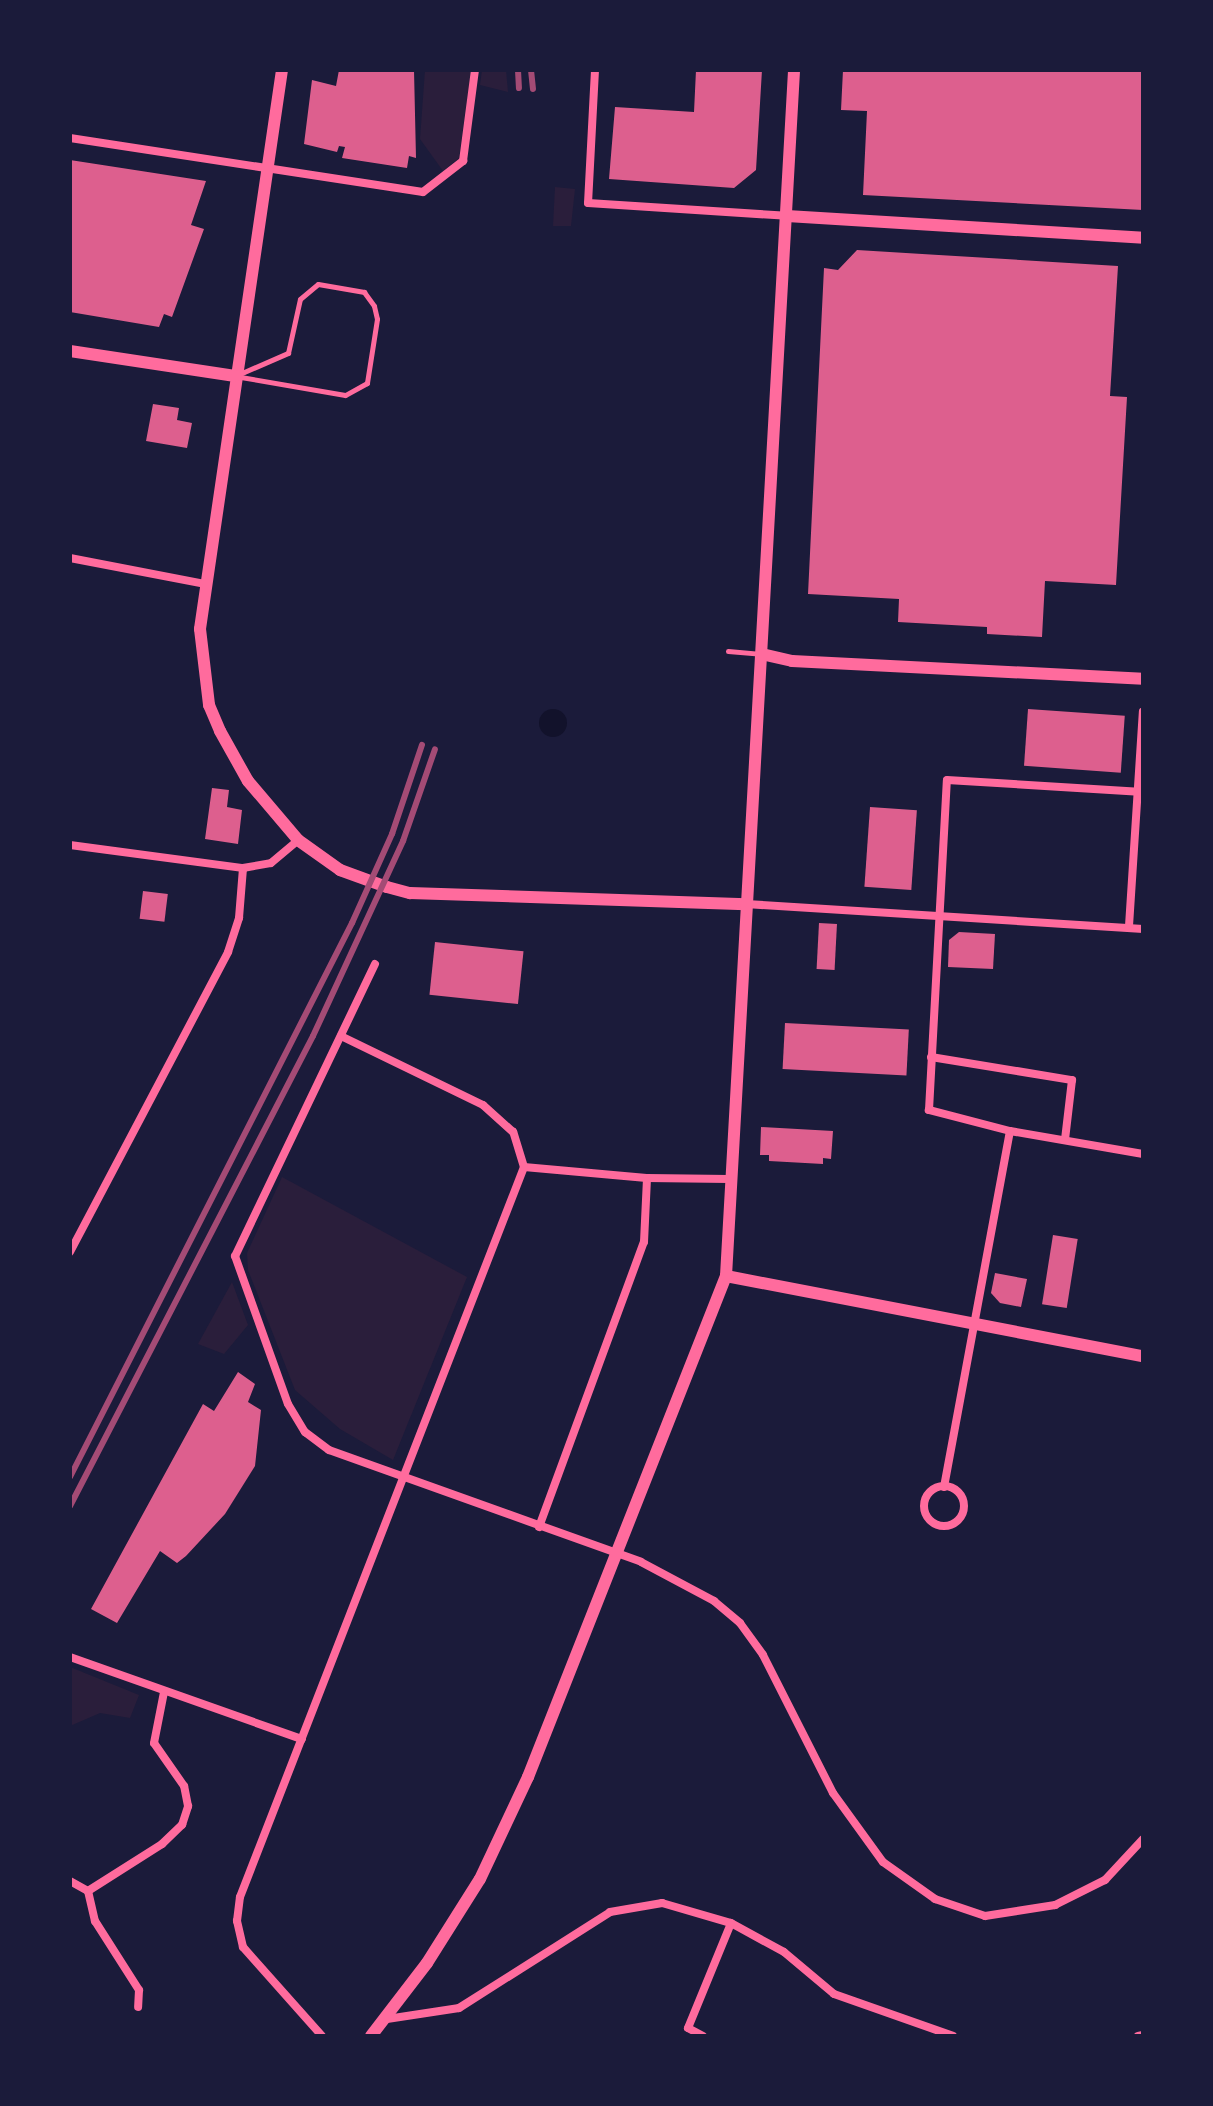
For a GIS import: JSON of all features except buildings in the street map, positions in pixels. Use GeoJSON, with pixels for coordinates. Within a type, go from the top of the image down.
{"type":"FeatureCollection","features":[{"type":"Feature","properties":{"kind":"street"},"geometry":{"type":"LineString","coordinates":[[282,70],[200,629],[209,705],[248,781],[298,840],[340,870],[410,893],[746,904],[1143,929]]}},
{"type":"Feature","properties":{"kind":"street"},"geometry":{"type":"LineString","coordinates":[[70,138],[423,192],[463,161],[475,70]]}},
{"type":"Feature","properties":{"kind":"street"},"geometry":{"type":"LineString","coordinates":[[595,70],[588,203],[1143,238]]}},
{"type":"Feature","properties":{"kind":"street"},"geometry":{"type":"LineString","coordinates":[[371,2036],[387,2019],[480,1879],[528,1777],[726,1276],[729,1179],[794,70]]}},
{"type":"Feature","properties":{"kind":"street"},"geometry":{"type":"LineString","coordinates":[[70,351],[235,376]]}},
{"type":"Feature","properties":{"kind":"street"},"geometry":{"type":"LineString","coordinates":[[70,558],[205,584]]}},
{"type":"Feature","properties":{"kind":"street"},"geometry":{"type":"LineString","coordinates":[[762,654],[792,661],[1143,679]]}},
{"type":"Feature","properties":{"kind":"street"},"geometry":{"type":"LineString","coordinates":[[1129,926],[1143,711]]}},
{"type":"Feature","properties":{"kind":"street"},"geometry":{"type":"LineString","coordinates":[[1140,792],[947,780],[929,1110],[1010,1131],[1143,1154]]}},
{"type":"Feature","properties":{"kind":"street"},"geometry":{"type":"LineString","coordinates":[[70,845],[243,868],[271,863],[298,840]]}},
{"type":"Feature","properties":{"kind":"street"},"geometry":{"type":"LineString","coordinates":[[70,1252],[228,952],[239,918],[243,868]]}},
{"type":"Feature","properties":{"kind":"street"},"geometry":{"type":"LineString","coordinates":[[375,964],[235,1256],[288,1404],[305,1432],[329,1450],[616,1552],[684,1581],[740,1623],[787,1699],[833,1793],[883,1862],[935,1899],[985,1916],[1055,1905],[1105,1880],[1142,1842]]}},
{"type":"Feature","properties":{"kind":"street"},"geometry":{"type":"LineString","coordinates":[[322,2036],[243,1947],[237,1921],[240,1897],[524,1167],[513,1132],[483,1105],[341,1036]]}},
{"type":"Feature","properties":{"kind":"street"},"geometry":{"type":"LineString","coordinates":[[931,1057],[1072,1080],[1065,1140]]}},
{"type":"Feature","properties":{"kind":"street"},"geometry":{"type":"LineString","coordinates":[[944,1487],[1010,1131]]}},
{"type":"Feature","properties":{"kind":"street"},"geometry":{"type":"LineString","coordinates":[[524,1167],[647,1178],[729,1179]]}},
{"type":"Feature","properties":{"kind":"street"},"geometry":{"type":"LineString","coordinates":[[539,1527],[644,1242],[647,1178]]}},
{"type":"Feature","properties":{"kind":"street"},"geometry":{"type":"LineString","coordinates":[[726,1276],[1143,1356]]}},
{"type":"Feature","properties":{"kind":"street"},"geometry":{"type":"LineString","coordinates":[[944,1487],[957,1488],[966,1505],[956,1520],[940,1527],[922,1508],[924,1498],[944,1487]]}},
{"type":"Feature","properties":{"kind":"street"},"geometry":{"type":"LineString","coordinates":[[70,1657],[302,1739]]}},
{"type":"Feature","properties":{"kind":"street"},"geometry":{"type":"LineString","coordinates":[[88,1891],[162,1844],[182,1825],[188,1806],[184,1786],[154,1743],[164,1692]]}},
{"type":"Feature","properties":{"kind":"street"},"geometry":{"type":"LineString","coordinates":[[70,1881],[88,1891],[95,1921],[139,1990],[138,2007]]}},
{"type":"Feature","properties":{"kind":"street"},"geometry":{"type":"LineString","coordinates":[[387,2019],[459,2008],[610,1912],[662,1903],[731,1923],[784,1952],[834,1994],[953,2036]]}},
{"type":"Feature","properties":{"kind":"street"},"geometry":{"type":"LineString","coordinates":[[703,2036],[688,2028],[731,1923]]}},
{"type":"Feature","properties":{"kind":"lane"},"geometry":{"type":"LineString","coordinates":[[318,284],[364,292],[374,306],[377,319],[367,383],[357,392],[323,392],[235,376],[288,353],[300,299],[318,284]]}},
{"type":"Feature","properties":{"kind":"lane"},"geometry":{"type":"LineString","coordinates":[[728,651],[762,654]]}},
{"type":"Feature","properties":{"kind":"shaded area"},"geometry":{"type":"Polygon","coordinates":[[[425,70],[471,70],[459,158],[443,171],[420,139],[425,70]]]}},
{"type":"Feature","properties":{"kind":"shaded area"},"geometry":{"type":"Polygon","coordinates":[[[482,70],[506,70],[508,92],[480,85],[482,70]]]}},
{"type":"Feature","properties":{"kind":"shaded area"},"geometry":{"type":"Polygon","coordinates":[[[555,187],[575,189],[571,226],[553,226],[555,187]]]}},
{"type":"Feature","properties":{"kind":"shaded area"},"geometry":{"type":"Polygon","coordinates":[[[553,709],[563,713],[567,723],[563,733],[553,737],[543,733],[539,723],[543,713],[553,709]]]}},
{"type":"Feature","properties":{"kind":"shaded area"},"geometry":{"type":"Polygon","coordinates":[[[282,1177],[467,1277],[393,1460],[340,1429],[295,1390],[248,1270],[247,1253],[282,1177]]]}},
{"type":"Feature","properties":{"kind":"shaded area"},"geometry":{"type":"Polygon","coordinates":[[[232,1282],[248,1325],[224,1354],[198,1344],[232,1282]]]}},
{"type":"Feature","properties":{"kind":"shaded area"},"geometry":{"type":"Polygon","coordinates":[[[70,1667],[139,1695],[130,1718],[100,1713],[70,1726],[70,1667]]]}},
{"type":"Feature","properties":{"kind":"railway"},"geometry":{"type":"LineString","coordinates":[[518,70],[519,88]]}},
{"type":"Feature","properties":{"kind":"railway"},"geometry":{"type":"LineString","coordinates":[[531,70],[533,89]]}},
{"type":"Feature","properties":{"kind":"railway"},"geometry":{"type":"LineString","coordinates":[[70,1477],[352,923],[392,834],[422,745]]}},
{"type":"Feature","properties":{"kind":"railway"},"geometry":{"type":"LineString","coordinates":[[70,1506],[313,1036],[403,841],[435,749]]}}]}
